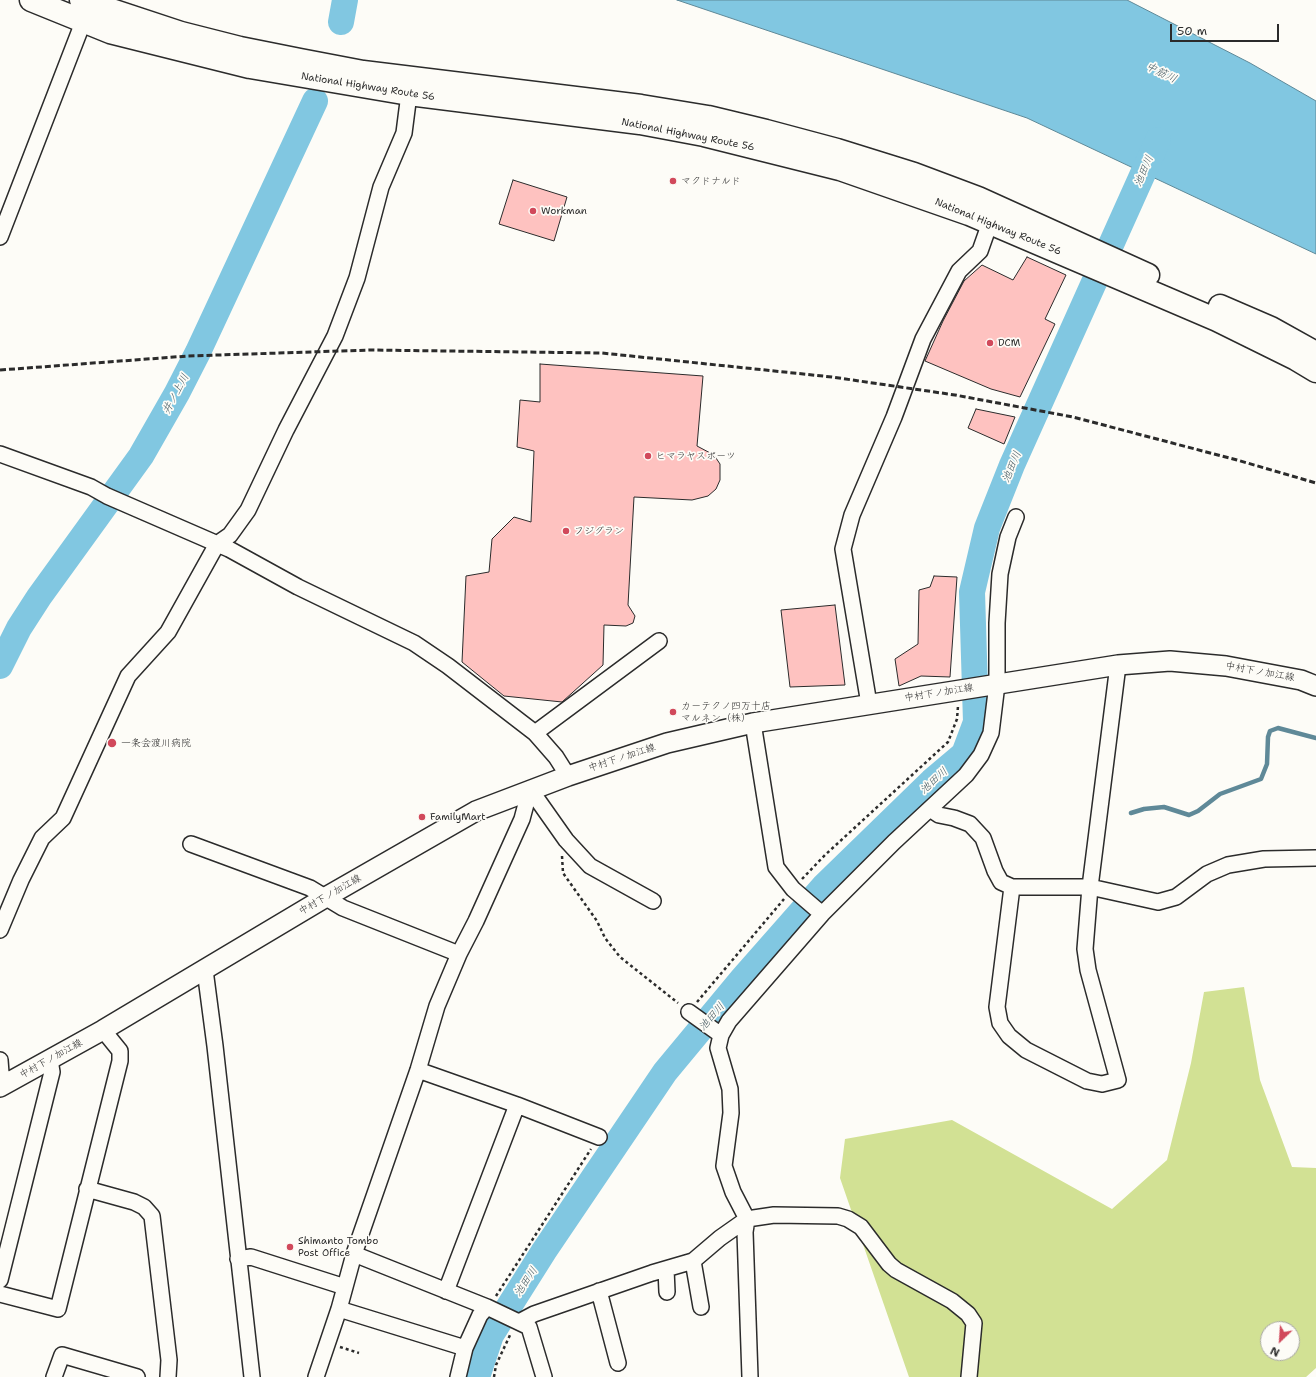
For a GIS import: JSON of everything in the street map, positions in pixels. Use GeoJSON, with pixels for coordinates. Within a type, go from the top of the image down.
{"type":"FeatureCollection","features":[{"type":"Feature","properties":{"kind":"highway","name":"National Highway Route 56"},"geometry":{"type":"LineString","coordinates":[[31,0],[85,9],[240,48],[363,72],[600,101],[708,117],[837,150],[914,174],[992,214],[1132,276],[1296,359],[1316,371]]}},
{"type":"Feature","properties":{"kind":"highway","name":"National Highway Route 56"},"geometry":{"type":"LineString","coordinates":[[85,9],[110,32],[235,64],[314,79],[409,94],[640,124],[704,136],[840,169],[918,195],[992,214]]}},
{"type":"Feature","properties":{"kind":"highway","name":"National Highway Route 56"},"geometry":{"type":"LineString","coordinates":[[1132,276],[1271,328],[1316,353]]}},
{"type":"Feature","properties":{"kind":"main road","name":"中村下ノ加江線"},"geometry":{"type":"LineString","coordinates":[[3,1085],[103,1030],[326,897],[476,811],[530,789],[667,743],[753,723],[964,688],[1118,665],[1170,661],[1226,666],[1301,680],[1316,686]]}},
{"type":"Feature","properties":{"kind":"street"},"geometry":{"type":"LineString","coordinates":[[0,237],[85,9]]}},
{"type":"Feature","properties":{"kind":"street"},"geometry":{"type":"LineString","coordinates":[[0,930],[21,880],[42,838],[63,818],[128,676],[168,632],[217,544],[230,535],[248,510],[286,430],[335,336],[357,278],[381,187],[404,133],[409,94]]}},
{"type":"Feature","properties":{"kind":"street"},"geometry":{"type":"LineString","coordinates":[[869,704],[843,549],[852,515],[894,417],[923,339],[959,271],[980,251],[992,214]]}},
{"type":"Feature","properties":{"kind":"street"},"geometry":{"type":"LineString","coordinates":[[0,454],[91,487],[112,498],[229,549],[310,593],[414,643],[535,733],[556,757],[568,776]]}},
{"type":"Feature","properties":{"kind":"street"},"geometry":{"type":"LineString","coordinates":[[750,1377],[745,1232],[747,1219],[733,1192],[724,1166],[732,1113],[730,1089],[718,1048],[721,1035],[729,1021],[822,914],[966,774],[982,755],[991,733],[1000,574],[1008,537],[1016,516]]}},
{"type":"Feature","properties":{"kind":"street"},"geometry":{"type":"LineString","coordinates":[[535,733],[659,641]]}},
{"type":"Feature","properties":{"kind":"street"},"geometry":{"type":"LineString","coordinates":[[1012,887],[997,1007],[1000,1023],[1009,1036],[1026,1050],[1087,1081],[1102,1084],[1118,1080],[1088,970],[1085,949],[1090,887],[1118,665]]}},
{"type":"Feature","properties":{"kind":"street"},"geometry":{"type":"LineString","coordinates":[[753,723],[776,866],[793,889],[822,914]]}},
{"type":"Feature","properties":{"kind":"street"},"geometry":{"type":"LineString","coordinates":[[530,789],[566,840],[590,866],[653,901]]}},
{"type":"Feature","properties":{"kind":"street"},"geometry":{"type":"LineString","coordinates":[[316,1377],[339,1309],[354,1254],[418,1070],[437,1006],[459,954],[476,921],[522,819],[530,789]]}},
{"type":"Feature","properties":{"kind":"street"},"geometry":{"type":"LineString","coordinates":[[930,809],[939,815],[954,818],[970,824],[983,838],[994,871],[1001,882],[1012,887],[1090,887],[1158,902],[1176,897],[1207,874],[1228,866],[1264,859],[1316,858]]}},
{"type":"Feature","properties":{"kind":"street"},"geometry":{"type":"LineString","coordinates":[[191,844],[310,888],[343,908],[459,954]]}},
{"type":"Feature","properties":{"kind":"street"},"geometry":{"type":"LineString","coordinates":[[205,970],[216,1054],[252,1377]]}},
{"type":"Feature","properties":{"kind":"street"},"geometry":{"type":"LineString","coordinates":[[689,1012],[721,1035]]}},
{"type":"Feature","properties":{"kind":"street"},"geometry":{"type":"LineString","coordinates":[[0,1294],[58,1309],[120,1061],[120,1051],[103,1030]]}},
{"type":"Feature","properties":{"kind":"street"},"geometry":{"type":"LineString","coordinates":[[0,1060],[3,1085]]}},
{"type":"Feature","properties":{"kind":"street"},"geometry":{"type":"LineString","coordinates":[[0,1280],[52,1072],[50,1060]]}},
{"type":"Feature","properties":{"kind":"street"},"geometry":{"type":"LineString","coordinates":[[418,1070],[517,1105],[599,1137]]}},
{"type":"Feature","properties":{"kind":"street"},"geometry":{"type":"LineString","coordinates":[[446,1291],[517,1105]]}},
{"type":"Feature","properties":{"kind":"street"},"geometry":{"type":"LineString","coordinates":[[87,1189],[134,1202],[144,1207],[152,1216],[169,1360],[168,1377]]}},
{"type":"Feature","properties":{"kind":"street"},"geometry":{"type":"LineString","coordinates":[[519,1322],[534,1314],[599,1291],[693,1261],[720,1238],[747,1219],[774,1215],[838,1216],[848,1219],[861,1227],[889,1264],[896,1270],[952,1301],[968,1314],[974,1323],[969,1377]]}},
{"type":"Feature","properties":{"kind":"street"},"geometry":{"type":"LineString","coordinates":[[354,1254],[487,1307],[529,1327],[544,1377]]}},
{"type":"Feature","properties":{"kind":"street"},"geometry":{"type":"LineString","coordinates":[[238,1259],[251,1258],[345,1287]]}},
{"type":"Feature","properties":{"kind":"street"},"geometry":{"type":"LineString","coordinates":[[693,1261],[701,1307]]}},
{"type":"Feature","properties":{"kind":"street"},"geometry":{"type":"LineString","coordinates":[[666,1269],[668,1292]]}},
{"type":"Feature","properties":{"kind":"street"},"geometry":{"type":"LineString","coordinates":[[599,1291],[618,1362]]}},
{"type":"Feature","properties":{"kind":"street"},"geometry":{"type":"LineString","coordinates":[[458,1377],[465,1348],[480,1315],[487,1307]]}},
{"type":"Feature","properties":{"kind":"street"},"geometry":{"type":"LineString","coordinates":[[339,1309],[465,1348]]}},
{"type":"Feature","properties":{"kind":"street"},"geometry":{"type":"LineString","coordinates":[[54,1377],[62,1355],[137,1377]]}},
{"type":"Feature","properties":{"kind":"path"},"geometry":{"type":"LineString","coordinates":[[566,840],[561,861],[563,873],[597,921],[605,938],[620,957],[689,1012],[793,889],[825,855],[948,742],[964,688]]}},
{"type":"Feature","properties":{"kind":"path"},"geometry":{"type":"LineString","coordinates":[[487,1307],[496,1296],[599,1137]]}},
{"type":"Feature","properties":{"kind":"path"},"geometry":{"type":"LineString","coordinates":[[494,1377],[496,1365],[519,1322]]}},
{"type":"Feature","properties":{"kind":"path"},"geometry":{"type":"LineString","coordinates":[[328,1343],[359,1353]]}},
{"type":"Feature","properties":{"kind":"green space"},"geometry":{"type":"Polygon","coordinates":[[[1244,987],[1260,1080],[1292,1167],[1316,1168],[1316,1368],[1306,1377],[909,1377],[840,1178],[845,1139],[952,1120],[1112,1209],[1167,1160],[1191,1063],[1204,992],[1244,987]]]}},
{"type":"Feature","properties":{"kind":"water","name":"中筋川"},"geometry":{"type":"Polygon","coordinates":[[[677,0],[1127,0],[1250,63],[1316,101],[1316,254],[1027,118],[677,0]]]}},
{"type":"Feature","properties":{"kind":"building","name":"Workman"},"geometry":{"type":"Polygon","coordinates":[[[513,180],[567,197],[554,241],[499,224],[513,180]]]}},
{"type":"Feature","properties":{"kind":"building","name":"DCM"},"geometry":{"type":"Polygon","coordinates":[[[1027,257],[1066,275],[1045,319],[1055,324],[1020,397],[991,389],[925,361],[943,321],[964,281],[982,265],[1013,280],[1027,257]]]}},
{"type":"Feature","properties":{"kind":"building","name":"フジグラン"},"geometry":{"type":"Polygon","coordinates":[[[540,364],[703,376],[697,446],[714,455],[720,464],[720,480],[716,489],[708,496],[692,500],[634,497],[628,605],[635,616],[633,623],[626,626],[604,625],[603,665],[562,702],[504,696],[462,662],[466,576],[489,572],[492,539],[514,517],[531,522],[534,451],[517,447],[520,400],[540,402],[540,364]]]}},
{"type":"Feature","properties":{"kind":"building"},"geometry":{"type":"Polygon","coordinates":[[[976,409],[1015,417],[1004,444],[968,428],[976,409]]]}},
{"type":"Feature","properties":{"kind":"building"},"geometry":{"type":"Polygon","coordinates":[[[934,576],[957,577],[950,677],[921,676],[899,686],[895,659],[918,644],[919,590],[930,587],[934,576]]]}},
{"type":"Feature","properties":{"kind":"building"},"geometry":{"type":"Polygon","coordinates":[[[835,605],[845,685],[790,687],[781,610],[835,605]]]}},
{"type":"Feature","properties":{"kind":"waterway","name":"井ノ上川"},"geometry":{"type":"LineString","coordinates":[[341,22],[345,0]]}},
{"type":"Feature","properties":{"kind":"waterway","name":"井ノ上川"},"geometry":{"type":"LineString","coordinates":[[0,666],[19,628],[39,597],[141,456],[177,393],[198,352],[315,101]]}},
{"type":"Feature","properties":{"kind":"waterway","name":"池田川"},"geometry":{"type":"LineString","coordinates":[[477,1377],[491,1335],[544,1251],[665,1072],[743,978],[824,886],[932,781],[964,754],[976,722],[972,592],[987,528],[1012,465],[1158,140]]}},
{"type":"Feature","properties":{"kind":"waterway"},"geometry":{"type":"LineString","coordinates":[[1131,813],[1144,809],[1164,807],[1189,815],[1198,811],[1220,794],[1261,779],[1267,764],[1268,737],[1270,731],[1278,728],[1316,738]]}},
{"type":"Feature","properties":{"kind":"railway"},"geometry":{"type":"LineString","coordinates":[[0,370],[188,356],[371,350],[602,353],[832,377],[955,395],[1073,417],[1237,460],[1316,483]]}},
{"type":"Feature","properties":{"kind":"place","name":"マクドナルド"},"geometry":{"type":"Point","coordinates":[673,181]}},
{"type":"Feature","properties":{"kind":"place","name":"Workman"},"geometry":{"type":"Point","coordinates":[533,211]}},
{"type":"Feature","properties":{"kind":"place","name":"DCM"},"geometry":{"type":"Point","coordinates":[990,343]}},
{"type":"Feature","properties":{"kind":"place","name":"ヒマラヤスポーツ"},"geometry":{"type":"Point","coordinates":[648,456]}},
{"type":"Feature","properties":{"kind":"place","name":"フジグラン"},"geometry":{"type":"Point","coordinates":[566,531]}},
{"type":"Feature","properties":{"kind":"place","name":"カーテクノ四万十店 マルネン（株）"},"geometry":{"type":"Point","coordinates":[673,712]}},
{"type":"Feature","properties":{"kind":"place","name":"一条会渡川病院"},"geometry":{"type":"Point","coordinates":[112,743]}},
{"type":"Feature","properties":{"kind":"place","name":"FamilyMart"},"geometry":{"type":"Point","coordinates":[422,817]}},
{"type":"Feature","properties":{"kind":"place","name":"Shimanto Tombo Post Office"},"geometry":{"type":"Point","coordinates":[290,1247]}}]}
